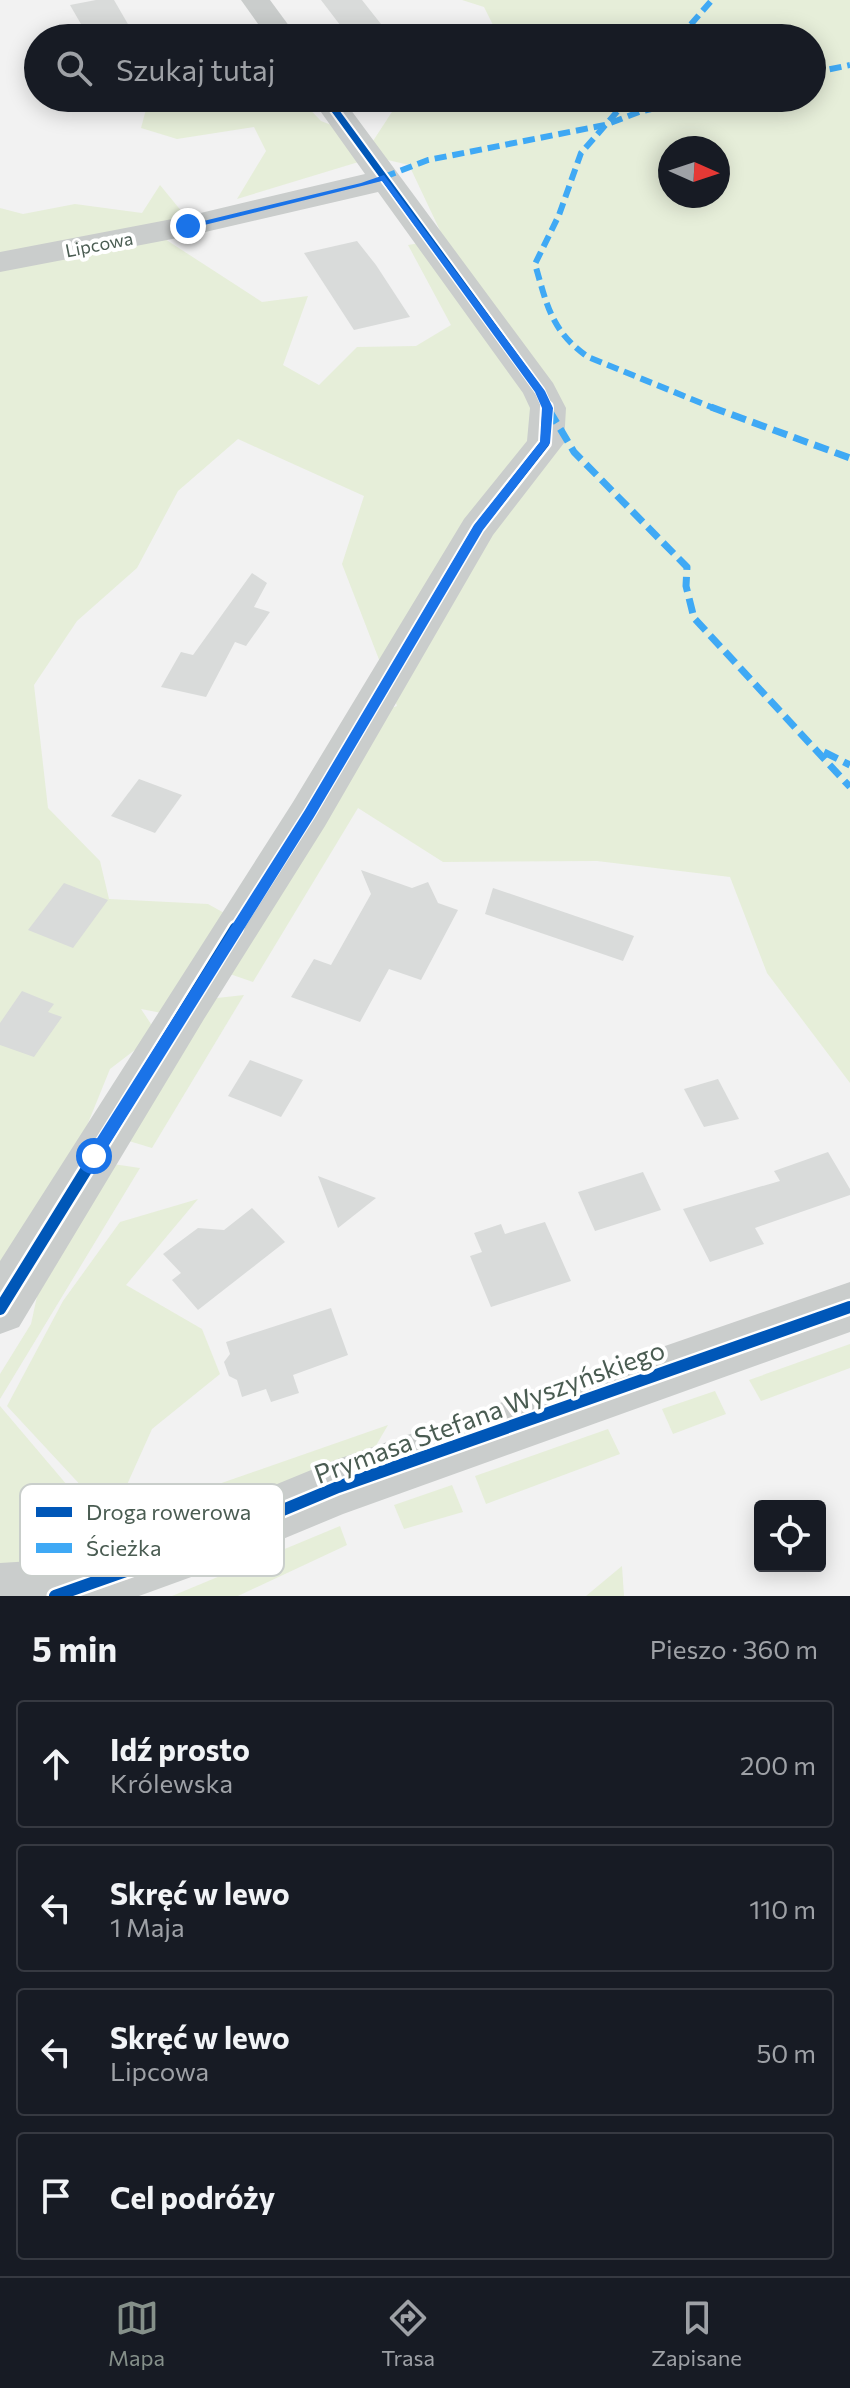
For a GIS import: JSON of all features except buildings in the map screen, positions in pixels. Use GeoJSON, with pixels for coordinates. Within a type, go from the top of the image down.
{"type":"FeatureCollection","features":[{"type":"Feature","properties":{"kind":"street"},"geometry":{"type":"LineString","coordinates":[[255,0],[273,24]]}},
{"type":"Feature","properties":{"kind":"street"},"geometry":{"type":"LineString","coordinates":[[0,1309],[309,814],[478,528],[545,443],[548,408],[540,391],[336,112]]}},
{"type":"Feature","properties":{"kind":"street","name":"Lipcowa"},"geometry":{"type":"LineString","coordinates":[[0,262],[188,226],[364,186],[384,177]]}},
{"type":"Feature","properties":{"kind":"street","name":"Prymasa Stefana Wyszyńskiego"},"geometry":{"type":"LineString","coordinates":[[284,1510],[338,1487],[850,1307]]}},
{"type":"Feature","properties":{"kind":"street","name":"Prymasa Stefana Wyszyńskiego"},"geometry":{"type":"LineString","coordinates":[[0,1593],[67,1592],[112,1576]]}},
{"type":"Feature","properties":{"kind":"green space"},"geometry":{"type":"Polygon","coordinates":[[[462,0],[850,0],[850,1083],[767,973],[730,877],[597,861],[443,862],[358,808],[253,982],[227,973],[382,711],[397,706],[342,564],[364,496],[238,439],[178,491],[137,568],[77,621],[34,685],[48,808],[100,861],[109,899],[208,904],[235,919],[172,1015],[141,1009],[157,1033],[110,1069],[84,1133],[0,1273],[0,208],[23,214],[75,204],[142,213],[160,185],[187,218],[148,228],[262,302],[308,296],[283,365],[319,385],[357,347],[416,346],[451,325],[408,245],[444,239],[409,165],[375,157],[237,199],[266,151],[254,127],[177,139],[141,128],[145,112],[312,112],[321,121],[373,141],[392,112],[826,112],[826,24],[492,24],[484,7],[462,0]]]}},
{"type":"Feature","properties":{"kind":"green space"},"geometry":{"type":"Polygon","coordinates":[[[244,995],[152,1148],[119,1138],[208,999],[244,995]]]}},
{"type":"Feature","properties":{"kind":"green space"},"geometry":{"type":"Polygon","coordinates":[[[106,1163],[140,1168],[0,1399],[0,1374],[31,1324],[41,1278],[106,1163]]]}},
{"type":"Feature","properties":{"kind":"green space"},"geometry":{"type":"Polygon","coordinates":[[[198,1199],[126,1285],[202,1329],[220,1374],[152,1429],[127,1484],[79,1484],[7,1406],[63,1301],[120,1222],[198,1199]]]}},
{"type":"Feature","properties":{"kind":"green space"},"geometry":{"type":"Polygon","coordinates":[[[850,1344],[850,1368],[761,1401],[749,1380],[850,1344]]]}},
{"type":"Feature","properties":{"kind":"green space"},"geometry":{"type":"Polygon","coordinates":[[[715,1391],[726,1414],[673,1434],[662,1409],[715,1391]]]}},
{"type":"Feature","properties":{"kind":"green space"},"geometry":{"type":"Polygon","coordinates":[[[0,1406],[66,1484],[20,1484],[20,1565],[0,1567],[0,1406]]]}},
{"type":"Feature","properties":{"kind":"green space"},"geometry":{"type":"Polygon","coordinates":[[[388,1425],[374,1449],[283,1484],[219,1484],[388,1425]]]}},
{"type":"Feature","properties":{"kind":"green space"},"geometry":{"type":"Polygon","coordinates":[[[608,1429],[620,1454],[486,1504],[475,1476],[608,1429]]]}},
{"type":"Feature","properties":{"kind":"green space"},"geometry":{"type":"Polygon","coordinates":[[[452,1485],[463,1512],[404,1529],[394,1505],[452,1485]]]}},
{"type":"Feature","properties":{"kind":"green space"},"geometry":{"type":"Polygon","coordinates":[[[340,1526],[347,1545],[284,1574],[284,1549],[340,1526]]]}},
{"type":"Feature","properties":{"kind":"green space"},"geometry":{"type":"Polygon","coordinates":[[[622,1566],[624,1596],[586,1596],[622,1566]]]}},
{"type":"Feature","properties":{"kind":"green space"},"geometry":{"type":"Polygon","coordinates":[[[220,1576],[281,1576],[238,1596],[172,1596],[220,1576]]]}},
{"type":"Feature","properties":{"kind":"marked path"},"geometry":{"type":"LineString","coordinates":[[694,24],[712,0]]}},
{"type":"Feature","properties":{"kind":"marked path"},"geometry":{"type":"LineString","coordinates":[[826,70],[850,65]]}},
{"type":"Feature","properties":{"kind":"marked path"},"geometry":{"type":"LineString","coordinates":[[617,112],[581,153],[559,215],[535,264],[556,327],[564,338],[588,357],[776,433],[850,458]]}},
{"type":"Feature","properties":{"kind":"marked path"},"geometry":{"type":"LineString","coordinates":[[384,177],[428,160],[605,125],[639,112]]}},
{"type":"Feature","properties":{"kind":"marked path"},"geometry":{"type":"LineString","coordinates":[[549,410],[574,452],[687,567],[686,586],[694,618],[850,787]]}},
{"type":"Feature","properties":{"kind":"marked path"},"geometry":{"type":"LineString","coordinates":[[824,752],[850,765]]}},
{"type":"Feature","properties":{"kind":"cycle path"},"geometry":{"type":"LineString","coordinates":[[0,1309],[309,814],[478,528],[545,443],[548,408],[540,391],[336,112]]}},
{"type":"Feature","properties":{"kind":"cycle path"},"geometry":{"type":"LineString","coordinates":[[284,1510],[338,1487],[850,1307]]}},
{"type":"Feature","properties":{"kind":"cycle path"},"geometry":{"type":"LineString","coordinates":[[55,1596],[112,1576]]}},
{"type":"Feature","properties":{"kind":"route"},"geometry":{"type":"LineString","coordinates":[[94,1156],[309,814],[478,528],[545,443],[547,424],[548,408],[540,391],[384,177],[364,186],[188,226]]}}]}
